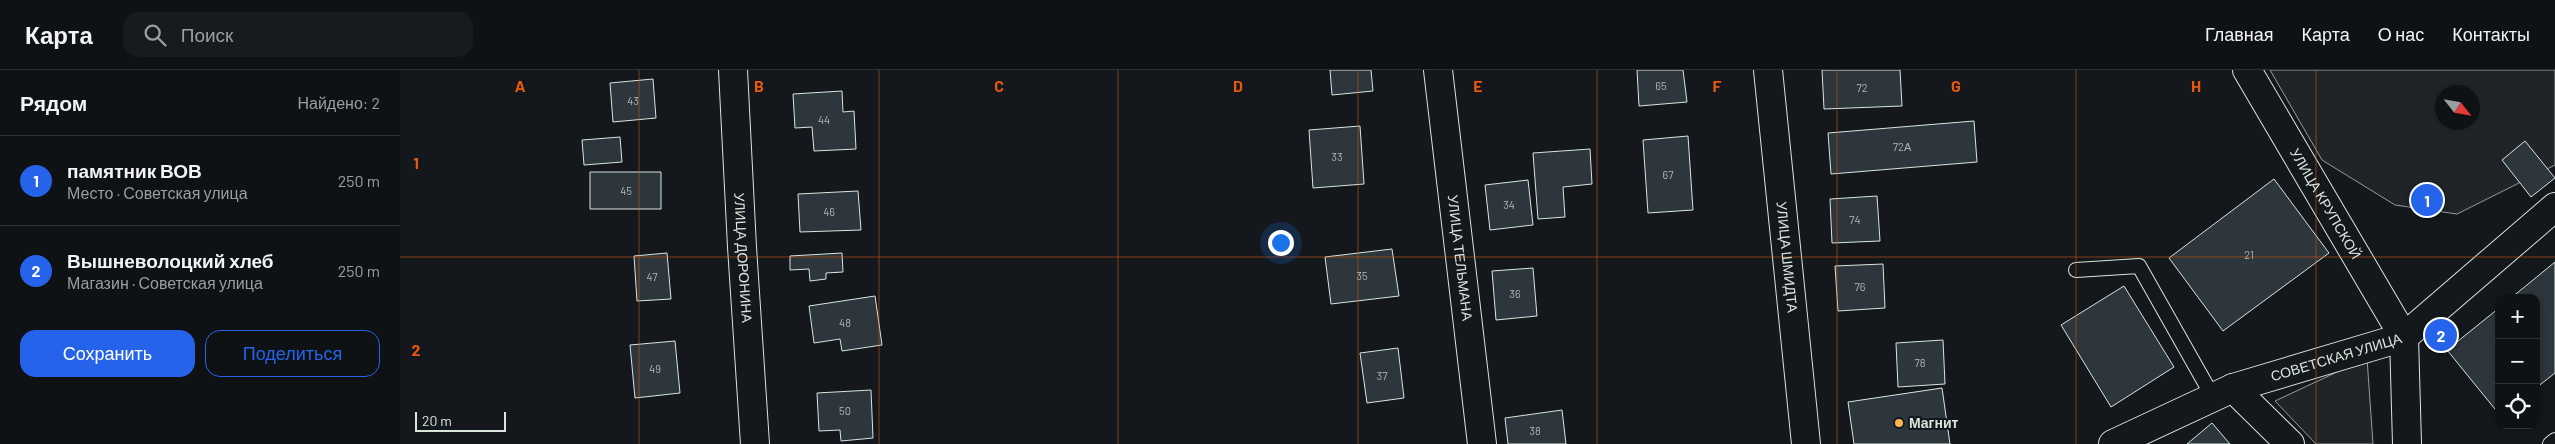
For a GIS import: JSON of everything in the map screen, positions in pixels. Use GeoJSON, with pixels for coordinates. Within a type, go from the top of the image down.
{"type":"FeatureCollection","features":[{"type":"Feature","properties":{"kind":"street","name":"УЛИЦА ДОРОНИНА"},"geometry":{"type":"LineString","coordinates":[[733,70],[755,444]]}},
{"type":"Feature","properties":{"kind":"street","name":"УЛИЦА ТЕЛЬМАНА"},"geometry":{"type":"LineString","coordinates":[[1438,70],[1482,444]]}},
{"type":"Feature","properties":{"kind":"street","name":"УЛИЦА ШМИДТА"},"geometry":{"type":"LineString","coordinates":[[1768,70],[1806,444]]}},
{"type":"Feature","properties":{"kind":"street","name":"УЛИЦА КРУПСКОЙ"},"geometry":{"type":"LineString","coordinates":[[2247,70],[2404,337]]}},
{"type":"Feature","properties":{"kind":"street","name":"СОВЕТСКАЯ УЛИЦА"},"geometry":{"type":"LineString","coordinates":[[2112,444],[2223,392],[2404,337],[2555,207]]}},
{"type":"Feature","properties":{"kind":"street"},"geometry":{"type":"LineString","coordinates":[[2404,337],[2407,444]]}},
{"type":"Feature","properties":{"kind":"street"},"geometry":{"type":"LineString","coordinates":[[2223,392],[2290,444]]}},
{"type":"Feature","properties":{"kind":"lane"},"geometry":{"type":"LineString","coordinates":[[2076,270],[2139,266],[2223,392]]}},
{"type":"Feature","properties":{"kind":"lane"},"geometry":{"type":"LineString","coordinates":[[2550,444],[2555,440]]}},
{"type":"Feature","properties":{"kind":"shaded area"},"geometry":{"type":"Polygon","coordinates":[[[2270,70],[2555,70],[2555,165],[2457,214],[2395,205],[2322,160],[2270,70]]]}},
{"type":"Feature","properties":{"kind":"shaded area"},"geometry":{"type":"Polygon","coordinates":[[[2367,358],[2373,444],[2316,444],[2275,401],[2367,358]]]}},
{"type":"Feature","properties":{"kind":"building"},"geometry":{"type":"Polygon","coordinates":[[[1330,70],[1371,70],[1373,91],[1332,95],[1330,70]]]}},
{"type":"Feature","properties":{"kind":"building"},"geometry":{"type":"Polygon","coordinates":[[[1637,70],[1683,70],[1687,102],[1639,106],[1637,70]]]}},
{"type":"Feature","properties":{"kind":"building"},"geometry":{"type":"Polygon","coordinates":[[[1822,70],[1900,70],[1902,106],[1824,109],[1822,70]]]}},
{"type":"Feature","properties":{"kind":"building"},"geometry":{"type":"Polygon","coordinates":[[[653,79],[656,118],[613,122],[610,83],[653,79]]]}},
{"type":"Feature","properties":{"kind":"building"},"geometry":{"type":"Polygon","coordinates":[[[842,91],[843,112],[854,111],[856,149],[814,151],[812,127],[795,128],[793,94],[842,91]]]}},
{"type":"Feature","properties":{"kind":"building"},"geometry":{"type":"Polygon","coordinates":[[[1974,121],[1977,162],[1831,174],[1828,133],[1974,121]]]}},
{"type":"Feature","properties":{"kind":"building"},"geometry":{"type":"Polygon","coordinates":[[[1360,126],[1364,184],[1313,188],[1309,130],[1360,126]]]}},
{"type":"Feature","properties":{"kind":"building"},"geometry":{"type":"Polygon","coordinates":[[[1688,136],[1693,210],[1648,213],[1643,140],[1688,136]]]}},
{"type":"Feature","properties":{"kind":"building"},"geometry":{"type":"Polygon","coordinates":[[[620,137],[622,162],[584,165],[582,140],[620,137]]]}},
{"type":"Feature","properties":{"kind":"building"},"geometry":{"type":"Polygon","coordinates":[[[2525,141],[2555,178],[2531,197],[2502,160],[2525,141]]]}},
{"type":"Feature","properties":{"kind":"building"},"geometry":{"type":"Polygon","coordinates":[[[1590,149],[1592,184],[1563,187],[1565,217],[1538,219],[1533,153],[1590,149]]]}},
{"type":"Feature","properties":{"kind":"building"},"geometry":{"type":"Polygon","coordinates":[[[590,172],[661,172],[661,209],[590,209],[590,172]]]}},
{"type":"Feature","properties":{"kind":"building"},"geometry":{"type":"Polygon","coordinates":[[[2274,179],[2329,253],[2223,331],[2169,258],[2274,179]]]}},
{"type":"Feature","properties":{"kind":"building"},"geometry":{"type":"Polygon","coordinates":[[[1528,180],[1533,225],[1490,230],[1485,185],[1528,180]]]}},
{"type":"Feature","properties":{"kind":"building"},"geometry":{"type":"Polygon","coordinates":[[[858,191],[861,230],[800,232],[798,194],[858,191]]]}},
{"type":"Feature","properties":{"kind":"building"},"geometry":{"type":"Polygon","coordinates":[[[1877,196],[1880,241],[1832,243],[1830,199],[1877,196]]]}},
{"type":"Feature","properties":{"kind":"building"},"geometry":{"type":"Polygon","coordinates":[[[1392,249],[1399,296],[1331,304],[1325,257],[1392,249]]]}},
{"type":"Feature","properties":{"kind":"building"},"geometry":{"type":"Polygon","coordinates":[[[667,253],[671,299],[637,301],[634,256],[667,253]]]}},
{"type":"Feature","properties":{"kind":"building"},"geometry":{"type":"Polygon","coordinates":[[[842,253],[843,272],[826,273],[826,279],[810,281],[809,269],[790,270],[790,256],[842,253]]]}},
{"type":"Feature","properties":{"kind":"building"},"geometry":{"type":"Polygon","coordinates":[[[2555,262],[2555,373],[2540,385],[2540,294],[2516,294],[2555,262]]]}},
{"type":"Feature","properties":{"kind":"building"},"geometry":{"type":"Polygon","coordinates":[[[1883,264],[1885,308],[1838,311],[1835,266],[1883,264]]]}},
{"type":"Feature","properties":{"kind":"building"},"geometry":{"type":"Polygon","coordinates":[[[1533,268],[1537,316],[1496,320],[1492,271],[1533,268]]]}},
{"type":"Feature","properties":{"kind":"building"},"geometry":{"type":"Polygon","coordinates":[[[2124,286],[2174,367],[2111,407],[2061,325],[2124,286]]]}},
{"type":"Feature","properties":{"kind":"building"},"geometry":{"type":"Polygon","coordinates":[[[875,296],[882,345],[842,351],[840,339],[814,343],[809,306],[875,296]]]}},
{"type":"Feature","properties":{"kind":"building"},"geometry":{"type":"Polygon","coordinates":[[[2495,311],[2495,409],[2447,350],[2495,311]]]}},
{"type":"Feature","properties":{"kind":"building"},"geometry":{"type":"Polygon","coordinates":[[[1943,340],[1945,384],[1898,387],[1896,343],[1943,340]]]}},
{"type":"Feature","properties":{"kind":"building"},"geometry":{"type":"Polygon","coordinates":[[[675,341],[680,393],[635,398],[630,345],[675,341]]]}},
{"type":"Feature","properties":{"kind":"building"},"geometry":{"type":"Polygon","coordinates":[[[1398,348],[1404,398],[1367,403],[1360,353],[1398,348]]]}},
{"type":"Feature","properties":{"kind":"building","name":"Магнит"},"geometry":{"type":"Polygon","coordinates":[[[1942,388],[1950,444],[1854,444],[1848,402],[1942,388]]]}},
{"type":"Feature","properties":{"kind":"building"},"geometry":{"type":"Polygon","coordinates":[[[871,390],[873,438],[841,441],[840,430],[819,431],[817,393],[871,390]]]}},
{"type":"Feature","properties":{"kind":"building"},"geometry":{"type":"Polygon","coordinates":[[[1562,410],[1566,444],[1508,444],[1505,418],[1562,410]]]}},
{"type":"Feature","properties":{"kind":"building"},"geometry":{"type":"Polygon","coordinates":[[[2212,423],[2230,444],[2187,444],[2212,423]]]}},
{"type":"Feature","properties":{"kind":"place","name":"памятник ВОВ"},"geometry":{"type":"Point","coordinates":[2427,200]}},
{"type":"Feature","properties":{"kind":"place","name":"Вышневолоцкий хлеб"},"geometry":{"type":"Point","coordinates":[2441,335]}},
{"type":"Feature","properties":{"kind":"place","name":"Магнит"},"geometry":{"type":"Point","coordinates":[1899,423]}}]}
